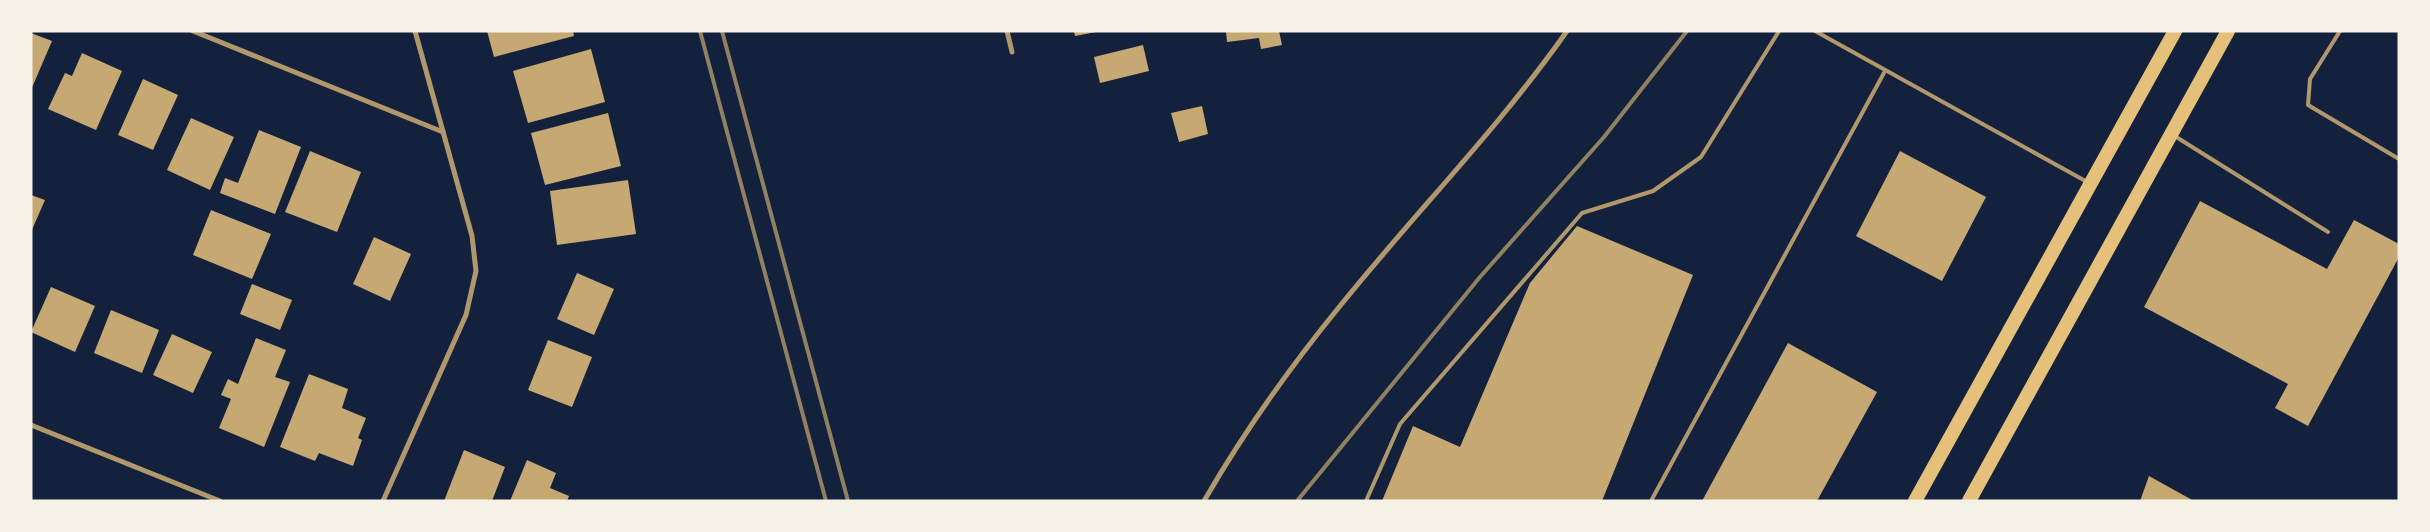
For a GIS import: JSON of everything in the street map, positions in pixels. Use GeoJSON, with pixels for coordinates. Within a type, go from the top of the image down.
{"type":"FeatureCollection","features":[{"type":"Feature","properties":{"kind":"highway"},"geometry":{"type":"LineString","coordinates":[[1915,501],[2175,31]]}},
{"type":"Feature","properties":{"kind":"highway"},"geometry":{"type":"LineString","coordinates":[[1969,501],[2228,31]]}},
{"type":"Feature","properties":{"kind":"street"},"geometry":{"type":"LineString","coordinates":[[193,31],[443,132]]}},
{"type":"Feature","properties":{"kind":"street"},"geometry":{"type":"LineString","coordinates":[[383,501],[466,315],[476,271],[472,236],[415,31]]}},
{"type":"Feature","properties":{"kind":"street"},"geometry":{"type":"LineString","coordinates":[[1007,31],[1012,52]]}},
{"type":"Feature","properties":{"kind":"street"},"geometry":{"type":"LineString","coordinates":[[1204,501],[1264,405],[1305,351],[1340,306],[1457,170],[1539,70],[1567,31]]}},
{"type":"Feature","properties":{"kind":"street"},"geometry":{"type":"LineString","coordinates":[[31,425],[220,501]]}},
{"type":"Feature","properties":{"kind":"lane"},"geometry":{"type":"LineString","coordinates":[[1366,501],[1400,424],[1582,213],[1653,191],[1701,157],[1778,31]]}},
{"type":"Feature","properties":{"kind":"lane"},"geometry":{"type":"LineString","coordinates":[[1815,31],[2091,184]]}},
{"type":"Feature","properties":{"kind":"lane"},"geometry":{"type":"LineString","coordinates":[[2340,31],[2310,79],[2308,105],[2399,159]]}},
{"type":"Feature","properties":{"kind":"lane"},"geometry":{"type":"LineString","coordinates":[[1650,501],[1885,71]]}},
{"type":"Feature","properties":{"kind":"lane"},"geometry":{"type":"LineString","coordinates":[[2171,134],[2328,232]]}},
{"type":"Feature","properties":{"kind":"building"},"geometry":{"type":"Polygon","coordinates":[[[487,31],[573,31],[574,36],[494,57],[487,31]]]}},
{"type":"Feature","properties":{"kind":"building"},"geometry":{"type":"Polygon","coordinates":[[[1074,31],[1096,31],[1096,32],[1075,36],[1074,31]]]}},
{"type":"Feature","properties":{"kind":"building"},"geometry":{"type":"Polygon","coordinates":[[[1226,31],[1279,31],[1282,45],[1261,49],[1259,38],[1227,42],[1226,31]]]}},
{"type":"Feature","properties":{"kind":"building"},"geometry":{"type":"Polygon","coordinates":[[[31,33],[52,41],[31,90],[31,33]]]}},
{"type":"Feature","properties":{"kind":"building"},"geometry":{"type":"Polygon","coordinates":[[[1143,45],[1149,71],[1100,83],[1094,57],[1143,45]]]}},
{"type":"Feature","properties":{"kind":"building"},"geometry":{"type":"Polygon","coordinates":[[[591,49],[605,102],[528,123],[513,71],[591,49]]]}},
{"type":"Feature","properties":{"kind":"building"},"geometry":{"type":"Polygon","coordinates":[[[82,53],[122,71],[96,130],[48,109],[65,73],[72,76],[82,53]]]}},
{"type":"Feature","properties":{"kind":"building"},"geometry":{"type":"Polygon","coordinates":[[[143,79],[178,95],[153,150],[118,135],[143,79]]]}},
{"type":"Feature","properties":{"kind":"building"},"geometry":{"type":"Polygon","coordinates":[[[1202,106],[1208,134],[1179,142],[1171,113],[1202,106]]]}},
{"type":"Feature","properties":{"kind":"building"},"geometry":{"type":"Polygon","coordinates":[[[608,113],[621,166],[545,185],[531,133],[608,113]]]}},
{"type":"Feature","properties":{"kind":"building"},"geometry":{"type":"Polygon","coordinates":[[[191,118],[234,137],[210,190],[167,170],[191,118]]]}},
{"type":"Feature","properties":{"kind":"building"},"geometry":{"type":"Polygon","coordinates":[[[259,130],[301,147],[275,214],[220,193],[225,178],[238,183],[259,130]]]}},
{"type":"Feature","properties":{"kind":"building"},"geometry":{"type":"Polygon","coordinates":[[[310,151],[361,172],[337,232],[285,212],[310,151]]]}},
{"type":"Feature","properties":{"kind":"building"},"geometry":{"type":"Polygon","coordinates":[[[1900,151],[1986,197],[1942,281],[1856,236],[1900,151]]]}},
{"type":"Feature","properties":{"kind":"building"},"geometry":{"type":"Polygon","coordinates":[[[628,180],[636,234],[557,245],[550,191],[628,180]]]}},
{"type":"Feature","properties":{"kind":"building"},"geometry":{"type":"Polygon","coordinates":[[[31,195],[45,200],[31,232],[31,195]]]}},
{"type":"Feature","properties":{"kind":"building"},"geometry":{"type":"Polygon","coordinates":[[[2200,201],[2327,269],[2354,220],[2399,244],[2399,257],[2308,426],[2275,408],[2288,384],[2144,307],[2200,201]]]}},
{"type":"Feature","properties":{"kind":"building"},"geometry":{"type":"Polygon","coordinates":[[[211,210],[271,234],[252,279],[193,255],[211,210]]]}},
{"type":"Feature","properties":{"kind":"building"},"geometry":{"type":"Polygon","coordinates":[[[1577,226],[1693,275],[1602,501],[1382,501],[1413,426],[1460,447],[1530,283],[1577,226]]]}},
{"type":"Feature","properties":{"kind":"building"},"geometry":{"type":"Polygon","coordinates":[[[374,237],[411,254],[390,301],[353,284],[374,237]]]}},
{"type":"Feature","properties":{"kind":"building"},"geometry":{"type":"Polygon","coordinates":[[[577,273],[614,289],[594,335],[557,319],[577,273]]]}},
{"type":"Feature","properties":{"kind":"building"},"geometry":{"type":"Polygon","coordinates":[[[252,284],[292,300],[280,330],[240,314],[252,284]]]}},
{"type":"Feature","properties":{"kind":"building"},"geometry":{"type":"Polygon","coordinates":[[[51,287],[95,306],[75,352],[31,332],[51,287]]]}},
{"type":"Feature","properties":{"kind":"building"},"geometry":{"type":"Polygon","coordinates":[[[111,310],[159,330],[142,373],[94,353],[111,310]]]}},
{"type":"Feature","properties":{"kind":"building"},"geometry":{"type":"Polygon","coordinates":[[[172,334],[212,352],[193,393],[153,375],[172,334]]]}},
{"type":"Feature","properties":{"kind":"building"},"geometry":{"type":"Polygon","coordinates":[[[256,338],[286,350],[275,377],[290,382],[264,447],[219,428],[231,399],[221,395],[228,379],[238,384],[256,338]]]}},
{"type":"Feature","properties":{"kind":"building"},"geometry":{"type":"Polygon","coordinates":[[[548,340],[592,357],[572,407],[528,390],[548,340]]]}},
{"type":"Feature","properties":{"kind":"building"},"geometry":{"type":"Polygon","coordinates":[[[1788,343],[1877,392],[1817,501],[1702,501],[1788,343]]]}},
{"type":"Feature","properties":{"kind":"building"},"geometry":{"type":"Polygon","coordinates":[[[309,374],[348,389],[342,408],[366,418],[358,438],[362,440],[353,466],[319,453],[315,461],[280,447],[309,374]]]}},
{"type":"Feature","properties":{"kind":"building"},"geometry":{"type":"Polygon","coordinates":[[[464,450],[505,467],[492,501],[444,501],[464,450]]]}},
{"type":"Feature","properties":{"kind":"building"},"geometry":{"type":"Polygon","coordinates":[[[527,460],[556,473],[550,488],[569,496],[567,501],[510,501],[527,460]]]}},
{"type":"Feature","properties":{"kind":"building"},"geometry":{"type":"Polygon","coordinates":[[[2149,476],[2194,501],[2140,501],[2149,476]]]}},
{"type":"Feature","properties":{"kind":"railway"},"geometry":{"type":"LineString","coordinates":[[700,31],[826,501]]}},
{"type":"Feature","properties":{"kind":"railway"},"geometry":{"type":"LineString","coordinates":[[722,31],[848,501]]}},
{"type":"Feature","properties":{"kind":"railway"},"geometry":{"type":"LineString","coordinates":[[1297,501],[1480,277],[1604,137],[1687,31]]}}]}
